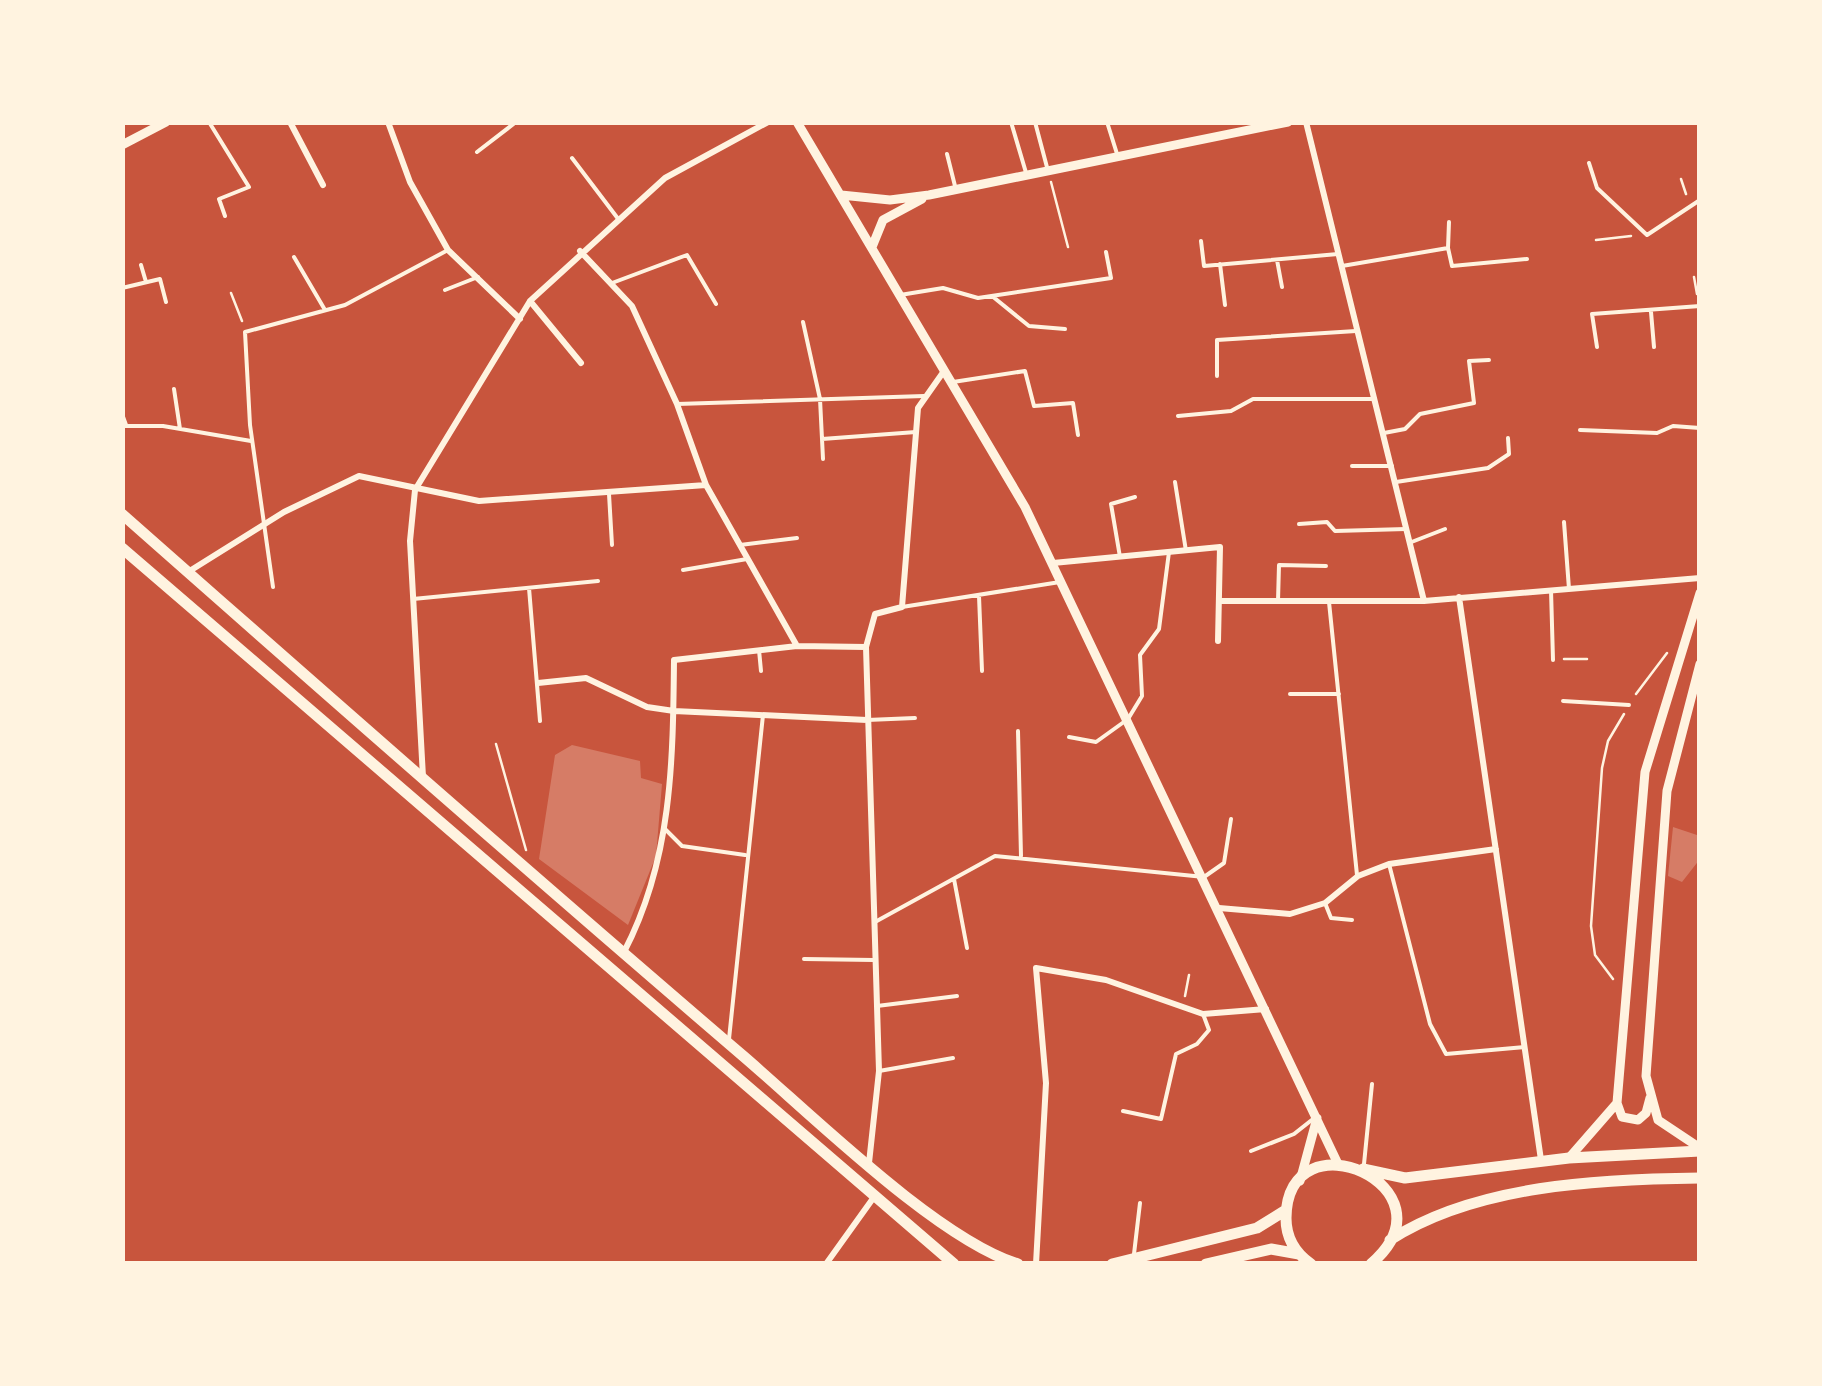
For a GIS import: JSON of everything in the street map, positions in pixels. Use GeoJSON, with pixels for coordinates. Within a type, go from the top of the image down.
{"type":"FeatureCollection","features":[{"type":"Feature","properties":{"kind":"main road"},"geometry":{"type":"LineString","coordinates":[[122,514],[423,782],[869,1163],[946,1225],[986,1251],[1018,1264]]}},
{"type":"Feature","properties":{"kind":"main road"},"geometry":{"type":"LineString","coordinates":[[122,548],[954,1264]]}},
{"type":"Feature","properties":{"kind":"main road"},"geometry":{"type":"LineString","coordinates":[[1310,1264],[1299,1254],[1286,1226],[1286,1210],[1300,1182],[1313,1171],[1338,1164],[1404,1178],[1569,1158],[1700,1150]]}},
{"type":"Feature","properties":{"kind":"main road"},"geometry":{"type":"LineString","coordinates":[[1363,1169],[1388,1191],[1395,1224],[1390,1240]]}},
{"type":"Feature","properties":{"kind":"main road"},"geometry":{"type":"LineString","coordinates":[[1371,1264],[1390,1240],[1421,1221],[1502,1194],[1700,1178]]}},
{"type":"Feature","properties":{"kind":"main road"},"geometry":{"type":"LineString","coordinates":[[1112,1264],[1256,1228],[1286,1210]]}},
{"type":"Feature","properties":{"kind":"main road"},"geometry":{"type":"LineString","coordinates":[[1206,1264],[1271,1249],[1299,1254]]}},
{"type":"Feature","properties":{"kind":"street"},"geometry":{"type":"LineString","coordinates":[[122,146],[166,122]]}},
{"type":"Feature","properties":{"kind":"street"},"geometry":{"type":"LineString","coordinates":[[290,122],[323,185]]}},
{"type":"Feature","properties":{"kind":"street"},"geometry":{"type":"LineString","coordinates":[[388,122],[410,182],[448,250],[520,318]]}},
{"type":"Feature","properties":{"kind":"street"},"geometry":{"type":"LineString","coordinates":[[423,782],[410,541],[415,490],[530,301],[580,251],[665,178],[768,122]]}},
{"type":"Feature","properties":{"kind":"street"},"geometry":{"type":"LineString","coordinates":[[798,122],[1025,507],[1338,1164]]}},
{"type":"Feature","properties":{"kind":"street"},"geometry":{"type":"LineString","coordinates":[[1224,122],[1227,135]]}},
{"type":"Feature","properties":{"kind":"street"},"geometry":{"type":"LineString","coordinates":[[841,196],[890,200],[929,195],[1288,122]]}},
{"type":"Feature","properties":{"kind":"street"},"geometry":{"type":"LineString","coordinates":[[1306,122],[1424,601]]}},
{"type":"Feature","properties":{"kind":"street"},"geometry":{"type":"LineString","coordinates":[[872,247],[883,220],[929,195]]}},
{"type":"Feature","properties":{"kind":"street"},"geometry":{"type":"LineString","coordinates":[[580,251],[632,306],[677,404],[706,484],[797,646]]}},
{"type":"Feature","properties":{"kind":"street"},"geometry":{"type":"LineString","coordinates":[[530,301],[581,363]]}},
{"type":"Feature","properties":{"kind":"street"},"geometry":{"type":"LineString","coordinates":[[869,1163],[880,1071],[866,647],[875,614],[902,607],[916,432],[924,396],[944,370]]}},
{"type":"Feature","properties":{"kind":"street"},"geometry":{"type":"LineString","coordinates":[[188,572],[330,486],[359,476],[479,500],[609,494],[706,484]]}},
{"type":"Feature","properties":{"kind":"street"},"geometry":{"type":"LineString","coordinates":[[1053,564],[1220,547],[1218,641]]}},
{"type":"Feature","properties":{"kind":"street"},"geometry":{"type":"LineString","coordinates":[[1220,601],[1424,601],[1700,578]]}},
{"type":"Feature","properties":{"kind":"street"},"geometry":{"type":"LineString","coordinates":[[1651,1095],[1646,1113],[1638,1120],[1622,1117],[1617,1103],[1645,772],[1700,593]]}},
{"type":"Feature","properties":{"kind":"street"},"geometry":{"type":"LineString","coordinates":[[1459,597],[1541,1161]]}},
{"type":"Feature","properties":{"kind":"street"},"geometry":{"type":"LineString","coordinates":[[624,954],[648,908],[665,829],[674,660],[797,646],[866,647]]}},
{"type":"Feature","properties":{"kind":"street"},"geometry":{"type":"LineString","coordinates":[[1700,664],[1667,791],[1646,1076],[1658,1120],[1700,1150]]}},
{"type":"Feature","properties":{"kind":"street"},"geometry":{"type":"LineString","coordinates":[[538,683],[586,678],[648,708],[867,720]]}},
{"type":"Feature","properties":{"kind":"street"},"geometry":{"type":"LineString","coordinates":[[1219,908],[1290,914],[1325,902],[1358,876],[1389,864],[1496,849]]}},
{"type":"Feature","properties":{"kind":"street"},"geometry":{"type":"LineString","coordinates":[[1036,1264],[1046,1083],[1036,968],[1106,980],[1202,1014],[1267,1008]]}},
{"type":"Feature","properties":{"kind":"street"},"geometry":{"type":"LineString","coordinates":[[1569,1158],[1617,1103]]}},
{"type":"Feature","properties":{"kind":"street"},"geometry":{"type":"LineString","coordinates":[[1300,1182],[1317,1116]]}},
{"type":"Feature","properties":{"kind":"street"},"geometry":{"type":"LineString","coordinates":[[826,1264],[874,1197]]}},
{"type":"Feature","properties":{"kind":"lane"},"geometry":{"type":"LineString","coordinates":[[210,122],[249,187],[219,199],[225,216]]}},
{"type":"Feature","properties":{"kind":"lane"},"geometry":{"type":"LineString","coordinates":[[477,152],[516,122]]}},
{"type":"Feature","properties":{"kind":"lane"},"geometry":{"type":"LineString","coordinates":[[1012,122],[1027,176]]}},
{"type":"Feature","properties":{"kind":"lane"},"geometry":{"type":"LineString","coordinates":[[1036,122],[1048,171]]}},
{"type":"Feature","properties":{"kind":"lane"},"geometry":{"type":"LineString","coordinates":[[1106,122],[1118,157]]}},
{"type":"Feature","properties":{"kind":"lane"},"geometry":{"type":"LineString","coordinates":[[947,154],[956,190]]}},
{"type":"Feature","properties":{"kind":"lane"},"geometry":{"type":"LineString","coordinates":[[572,158],[618,220]]}},
{"type":"Feature","properties":{"kind":"lane"},"geometry":{"type":"LineString","coordinates":[[1590,163],[1597,188],[1647,234],[1700,200]]}},
{"type":"Feature","properties":{"kind":"lane"},"geometry":{"type":"LineString","coordinates":[[1449,222],[1452,266],[1526,259]]}},
{"type":"Feature","properties":{"kind":"lane"},"geometry":{"type":"LineString","coordinates":[[1201,241],[1204,266],[1339,254]]}},
{"type":"Feature","properties":{"kind":"lane"},"geometry":{"type":"LineString","coordinates":[[1342,266],[1448,248]]}},
{"type":"Feature","properties":{"kind":"lane"},"geometry":{"type":"LineString","coordinates":[[274,587],[252,442],[245,332],[324,310],[386,286],[448,250]]}},
{"type":"Feature","properties":{"kind":"lane"},"geometry":{"type":"LineString","coordinates":[[900,295],[943,288],[978,298],[1111,278],[1106,252]]}},
{"type":"Feature","properties":{"kind":"lane"},"geometry":{"type":"LineString","coordinates":[[612,283],[687,255],[716,304]]}},
{"type":"Feature","properties":{"kind":"lane"},"geometry":{"type":"LineString","coordinates":[[294,257],[324,310]]}},
{"type":"Feature","properties":{"kind":"lane"},"geometry":{"type":"LineString","coordinates":[[1277,260],[1282,287]]}},
{"type":"Feature","properties":{"kind":"lane"},"geometry":{"type":"LineString","coordinates":[[1220,264],[1224,305]]}},
{"type":"Feature","properties":{"kind":"lane"},"geometry":{"type":"LineString","coordinates":[[141,265],[146,282]]}},
{"type":"Feature","properties":{"kind":"lane"},"geometry":{"type":"LineString","coordinates":[[445,290],[478,277]]}},
{"type":"Feature","properties":{"kind":"lane"},"geometry":{"type":"LineString","coordinates":[[122,288],[160,279],[166,302]]}},
{"type":"Feature","properties":{"kind":"lane"},"geometry":{"type":"LineString","coordinates":[[992,296],[1029,326],[1065,329]]}},
{"type":"Feature","properties":{"kind":"lane"},"geometry":{"type":"LineString","coordinates":[[1597,348],[1592,314],[1699,306]]}},
{"type":"Feature","properties":{"kind":"lane"},"geometry":{"type":"LineString","coordinates":[[1651,310],[1654,347]]}},
{"type":"Feature","properties":{"kind":"lane"},"geometry":{"type":"LineString","coordinates":[[804,322],[820,399],[822,459]]}},
{"type":"Feature","properties":{"kind":"lane"},"geometry":{"type":"LineString","coordinates":[[1217,376],[1217,340],[1358,331]]}},
{"type":"Feature","properties":{"kind":"lane"},"geometry":{"type":"LineString","coordinates":[[1384,433],[1405,429],[1420,414],[1474,403],[1469,361],[1489,360]]}},
{"type":"Feature","properties":{"kind":"lane"},"geometry":{"type":"LineString","coordinates":[[951,382],[1024,371],[1034,406],[1073,402],[1078,436]]}},
{"type":"Feature","properties":{"kind":"lane"},"geometry":{"type":"LineString","coordinates":[[174,389],[180,429]]}},
{"type":"Feature","properties":{"kind":"lane"},"geometry":{"type":"LineString","coordinates":[[677,404],[924,396]]}},
{"type":"Feature","properties":{"kind":"lane"},"geometry":{"type":"LineString","coordinates":[[1178,416],[1232,412],[1253,399],[1375,399]]}},
{"type":"Feature","properties":{"kind":"lane"},"geometry":{"type":"LineString","coordinates":[[122,414],[124,425],[180,429],[252,442]]}},
{"type":"Feature","properties":{"kind":"lane"},"geometry":{"type":"LineString","coordinates":[[1580,430],[1656,433],[1674,426],[1700,428]]}},
{"type":"Feature","properties":{"kind":"lane"},"geometry":{"type":"LineString","coordinates":[[822,439],[916,432]]}},
{"type":"Feature","properties":{"kind":"lane"},"geometry":{"type":"LineString","coordinates":[[1396,482],[1488,468],[1509,454],[1508,438]]}},
{"type":"Feature","properties":{"kind":"lane"},"geometry":{"type":"LineString","coordinates":[[1352,466],[1392,466]]}},
{"type":"Feature","properties":{"kind":"lane"},"geometry":{"type":"LineString","coordinates":[[1175,482],[1186,550]]}},
{"type":"Feature","properties":{"kind":"lane"},"geometry":{"type":"LineString","coordinates":[[609,494],[612,545]]}},
{"type":"Feature","properties":{"kind":"lane"},"geometry":{"type":"LineString","coordinates":[[1120,557],[1111,504],[1134,498]]}},
{"type":"Feature","properties":{"kind":"lane"},"geometry":{"type":"LineString","coordinates":[[1299,524],[1327,522],[1336,530],[1406,529]]}},
{"type":"Feature","properties":{"kind":"lane"},"geometry":{"type":"LineString","coordinates":[[1564,522],[1569,589]]}},
{"type":"Feature","properties":{"kind":"lane"},"geometry":{"type":"LineString","coordinates":[[1409,543],[1445,528]]}},
{"type":"Feature","properties":{"kind":"lane"},"geometry":{"type":"LineString","coordinates":[[740,545],[797,538]]}},
{"type":"Feature","properties":{"kind":"lane"},"geometry":{"type":"LineString","coordinates":[[1069,737],[1096,742],[1128,719],[1142,696],[1140,655],[1159,630],[1169,552]]}},
{"type":"Feature","properties":{"kind":"lane"},"geometry":{"type":"LineString","coordinates":[[683,570],[747,558]]}},
{"type":"Feature","properties":{"kind":"lane"},"geometry":{"type":"LineString","coordinates":[[1278,601],[1279,565],[1326,566]]}},
{"type":"Feature","properties":{"kind":"lane"},"geometry":{"type":"LineString","coordinates":[[413,599],[598,582]]}},
{"type":"Feature","properties":{"kind":"lane"},"geometry":{"type":"LineString","coordinates":[[902,607],[1062,582]]}},
{"type":"Feature","properties":{"kind":"lane"},"geometry":{"type":"LineString","coordinates":[[529,588],[540,721]]}},
{"type":"Feature","properties":{"kind":"lane"},"geometry":{"type":"LineString","coordinates":[[1551,590],[1553,660]]}},
{"type":"Feature","properties":{"kind":"lane"},"geometry":{"type":"LineString","coordinates":[[979,594],[982,671]]}},
{"type":"Feature","properties":{"kind":"lane"},"geometry":{"type":"LineString","coordinates":[[1329,602],[1358,876]]}},
{"type":"Feature","properties":{"kind":"lane"},"geometry":{"type":"LineString","coordinates":[[759,650],[761,671]]}},
{"type":"Feature","properties":{"kind":"lane"},"geometry":{"type":"LineString","coordinates":[[1290,694],[1338,694]]}},
{"type":"Feature","properties":{"kind":"lane"},"geometry":{"type":"LineString","coordinates":[[1563,701],[1629,705]]}},
{"type":"Feature","properties":{"kind":"lane"},"geometry":{"type":"LineString","coordinates":[[729,1044],[763,715]]}},
{"type":"Feature","properties":{"kind":"lane"},"geometry":{"type":"LineString","coordinates":[[867,720],[915,718]]}},
{"type":"Feature","properties":{"kind":"lane"},"geometry":{"type":"LineString","coordinates":[[1018,731],[1021,858]]}},
{"type":"Feature","properties":{"kind":"lane"},"geometry":{"type":"LineString","coordinates":[[874,922],[995,856],[1204,877],[1224,863],[1231,819]]}},
{"type":"Feature","properties":{"kind":"lane"},"geometry":{"type":"LineString","coordinates":[[665,829],[682,846],[746,855]]}},
{"type":"Feature","properties":{"kind":"lane"},"geometry":{"type":"LineString","coordinates":[[1389,864],[1430,1024],[1446,1054],[1524,1047]]}},
{"type":"Feature","properties":{"kind":"lane"},"geometry":{"type":"LineString","coordinates":[[954,878],[966,948]]}},
{"type":"Feature","properties":{"kind":"lane"},"geometry":{"type":"LineString","coordinates":[[1325,902],[1330,918],[1352,920]]}},
{"type":"Feature","properties":{"kind":"lane"},"geometry":{"type":"LineString","coordinates":[[804,959],[876,960]]}},
{"type":"Feature","properties":{"kind":"lane"},"geometry":{"type":"LineString","coordinates":[[877,1006],[957,996]]}},
{"type":"Feature","properties":{"kind":"lane"},"geometry":{"type":"LineString","coordinates":[[1123,1112],[1161,1119],[1176,1054],[1197,1044],[1209,1030],[1202,1014]]}},
{"type":"Feature","properties":{"kind":"lane"},"geometry":{"type":"LineString","coordinates":[[880,1071],[953,1058]]}},
{"type":"Feature","properties":{"kind":"lane"},"geometry":{"type":"LineString","coordinates":[[1363,1169],[1372,1084]]}},
{"type":"Feature","properties":{"kind":"lane"},"geometry":{"type":"LineString","coordinates":[[1251,1152],[1294,1134],[1317,1116]]}},
{"type":"Feature","properties":{"kind":"lane"},"geometry":{"type":"LineString","coordinates":[[1134,1259],[1140,1203]]}},
{"type":"Feature","properties":{"kind":"path"},"geometry":{"type":"LineString","coordinates":[[1048,171],[1068,247]]}},
{"type":"Feature","properties":{"kind":"path"},"geometry":{"type":"LineString","coordinates":[[1681,179],[1690,205]]}},
{"type":"Feature","properties":{"kind":"path"},"geometry":{"type":"LineString","coordinates":[[1596,240],[1647,234]]}},
{"type":"Feature","properties":{"kind":"path"},"geometry":{"type":"LineString","coordinates":[[1694,277],[1699,306]]}},
{"type":"Feature","properties":{"kind":"path"},"geometry":{"type":"LineString","coordinates":[[231,293],[245,332]]}},
{"type":"Feature","properties":{"kind":"path"},"geometry":{"type":"LineString","coordinates":[[1626,994],[1595,955],[1591,926],[1602,768],[1608,741],[1629,705],[1688,629]]}},
{"type":"Feature","properties":{"kind":"path"},"geometry":{"type":"LineString","coordinates":[[1553,660],[1587,659]]}},
{"type":"Feature","properties":{"kind":"path"},"geometry":{"type":"LineString","coordinates":[[496,744],[532,876]]}},
{"type":"Feature","properties":{"kind":"path"},"geometry":{"type":"LineString","coordinates":[[1182,1007],[1190,976]]}},
{"type":"Feature","properties":{"kind":"building"},"geometry":{"type":"Polygon","coordinates":[[[572,745],[640,761],[641,778],[662,784],[656,856],[628,925],[539,859],[555,755],[572,745]]]}},
{"type":"Feature","properties":{"kind":"building"},"geometry":{"type":"Polygon","coordinates":[[[1673,827],[1700,836],[1700,859],[1682,882],[1668,876],[1673,827]]]}}]}
